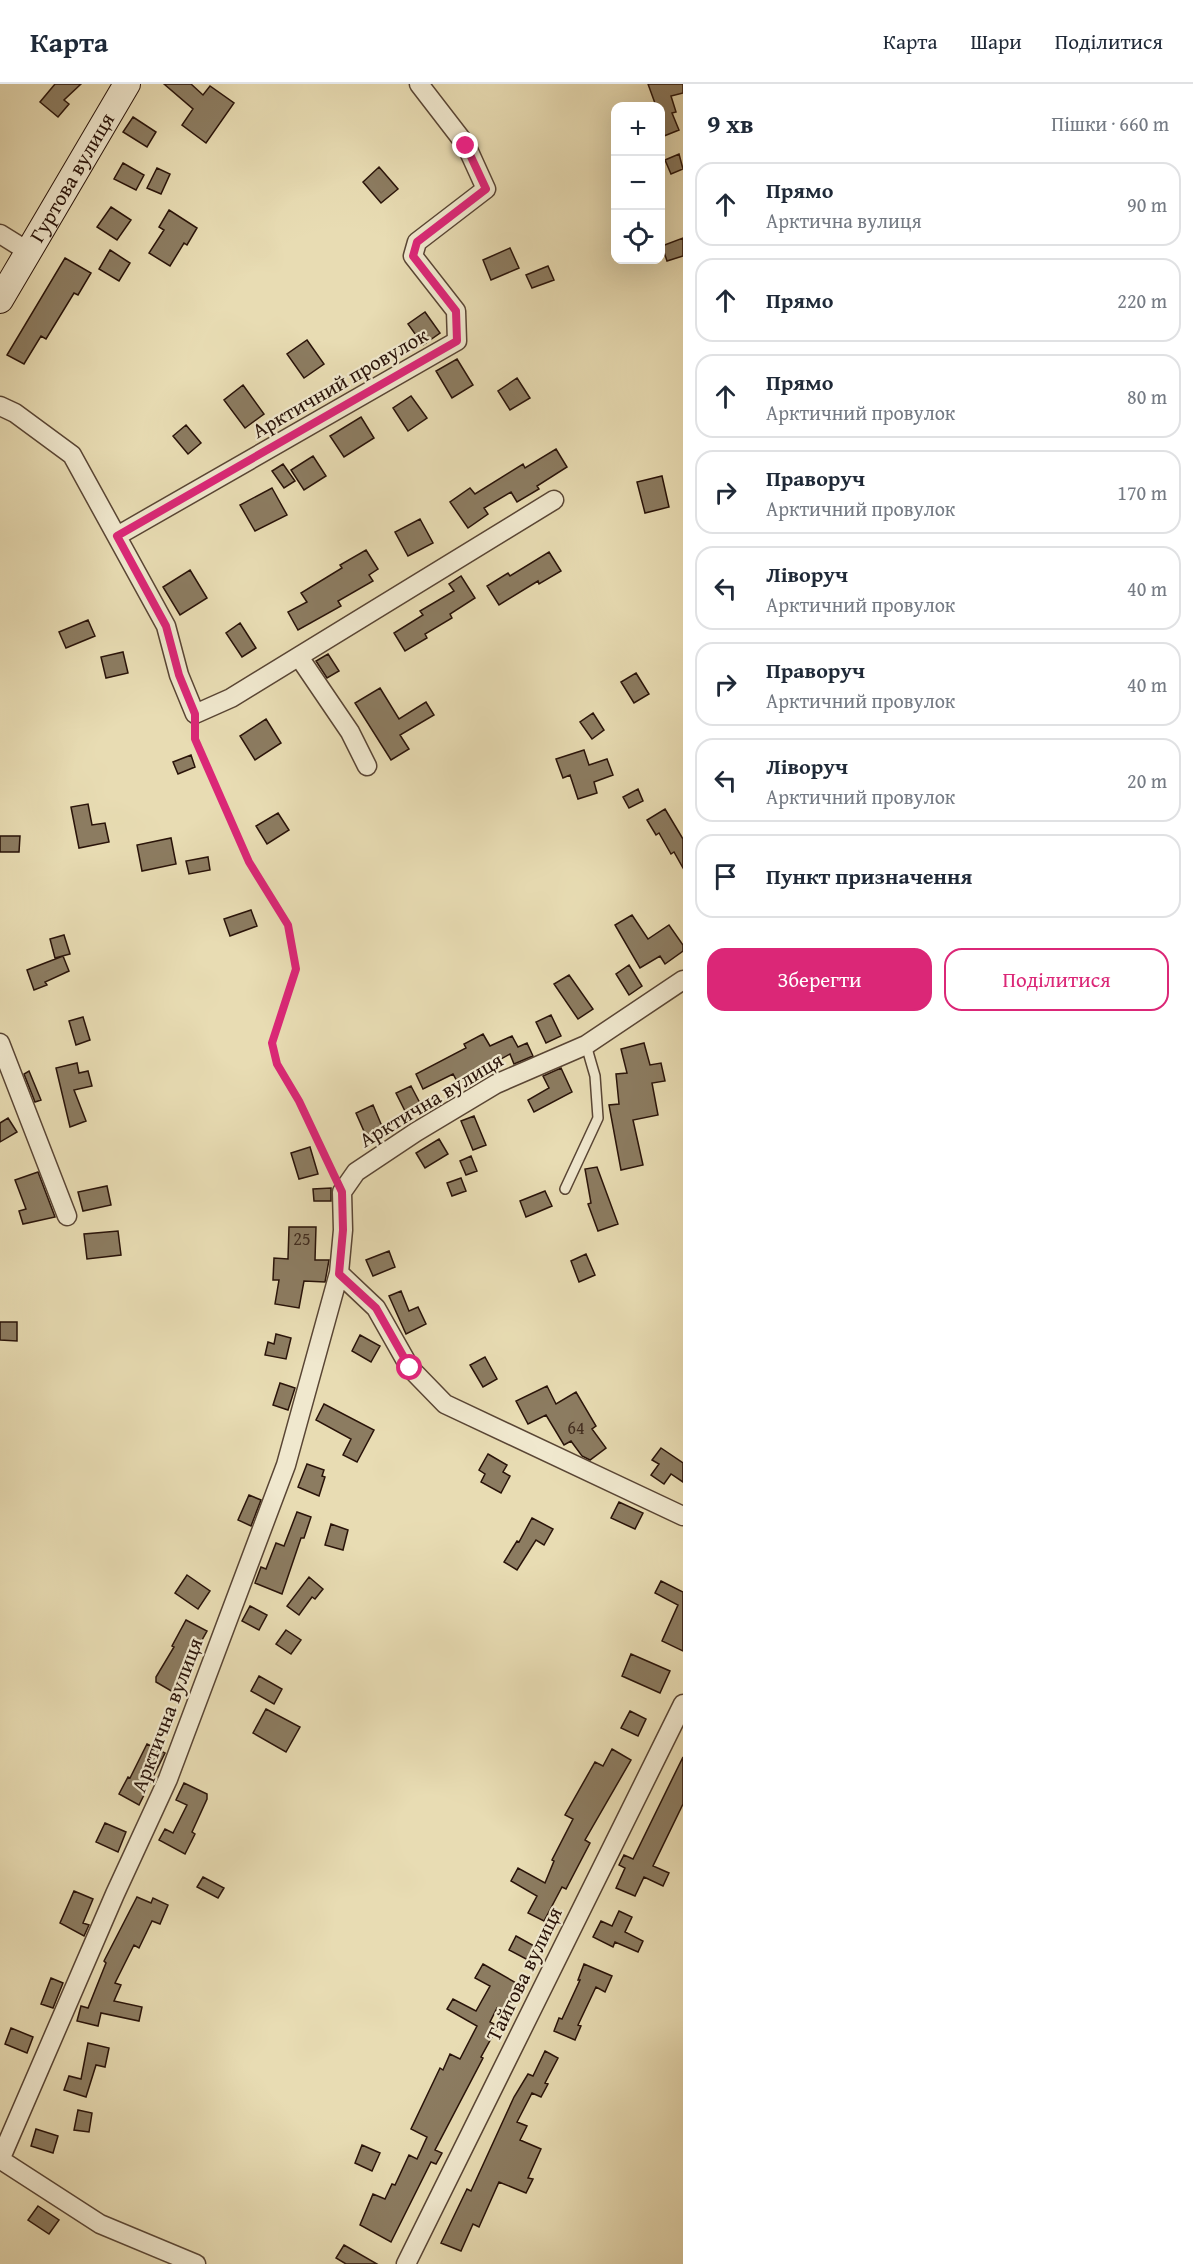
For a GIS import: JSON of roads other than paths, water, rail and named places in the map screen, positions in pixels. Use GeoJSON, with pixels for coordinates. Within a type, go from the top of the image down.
{"type":"FeatureCollection","features":[{"type":"Feature","properties":{"kind":"street","name":"Арктичний провулок"},"geometry":{"type":"LineString","coordinates":[[117,536],[457,341],[456,311],[413,256],[417,242],[486,189],[466,146],[419,84]]}},
{"type":"Feature","properties":{"kind":"street","name":"Гуртова вулиця"},"geometry":{"type":"LineString","coordinates":[[0,300],[121,86]]}},
{"type":"Feature","properties":{"kind":"street"},"geometry":{"type":"LineString","coordinates":[[0,234],[29,252]]}},
{"type":"Feature","properties":{"kind":"street"},"geometry":{"type":"LineString","coordinates":[[0,406],[15,413],[72,455],[166,626],[179,675],[195,714],[231,698],[554,500]]}},
{"type":"Feature","properties":{"kind":"street"},"geometry":{"type":"LineString","coordinates":[[299,657],[350,732],[367,766]]}},
{"type":"Feature","properties":{"kind":"street","name":"Арктична вулиця"},"geometry":{"type":"LineString","coordinates":[[196,2264],[100,2224],[1,2160],[115,1894],[168,1779],[286,1465],[339,1274],[343,1230],[342,1192],[356,1172],[486,1090],[586,1045],[683,980]]}},
{"type":"Feature","properties":{"kind":"street"},"geometry":{"type":"LineString","coordinates":[[0,1043],[66,1216]]}},
{"type":"Feature","properties":{"kind":"street"},"geometry":{"type":"LineString","coordinates":[[339,1274],[376,1308],[410,1368],[445,1404],[683,1516]]}},
{"type":"Feature","properties":{"kind":"street","name":"Тайгова вулиця"},"geometry":{"type":"LineString","coordinates":[[405,2264],[683,1704]]}},
{"type":"Feature","properties":{"kind":"lane"},"geometry":{"type":"LineString","coordinates":[[565,1189],[598,1118],[595,1076],[586,1045]]}}]}
